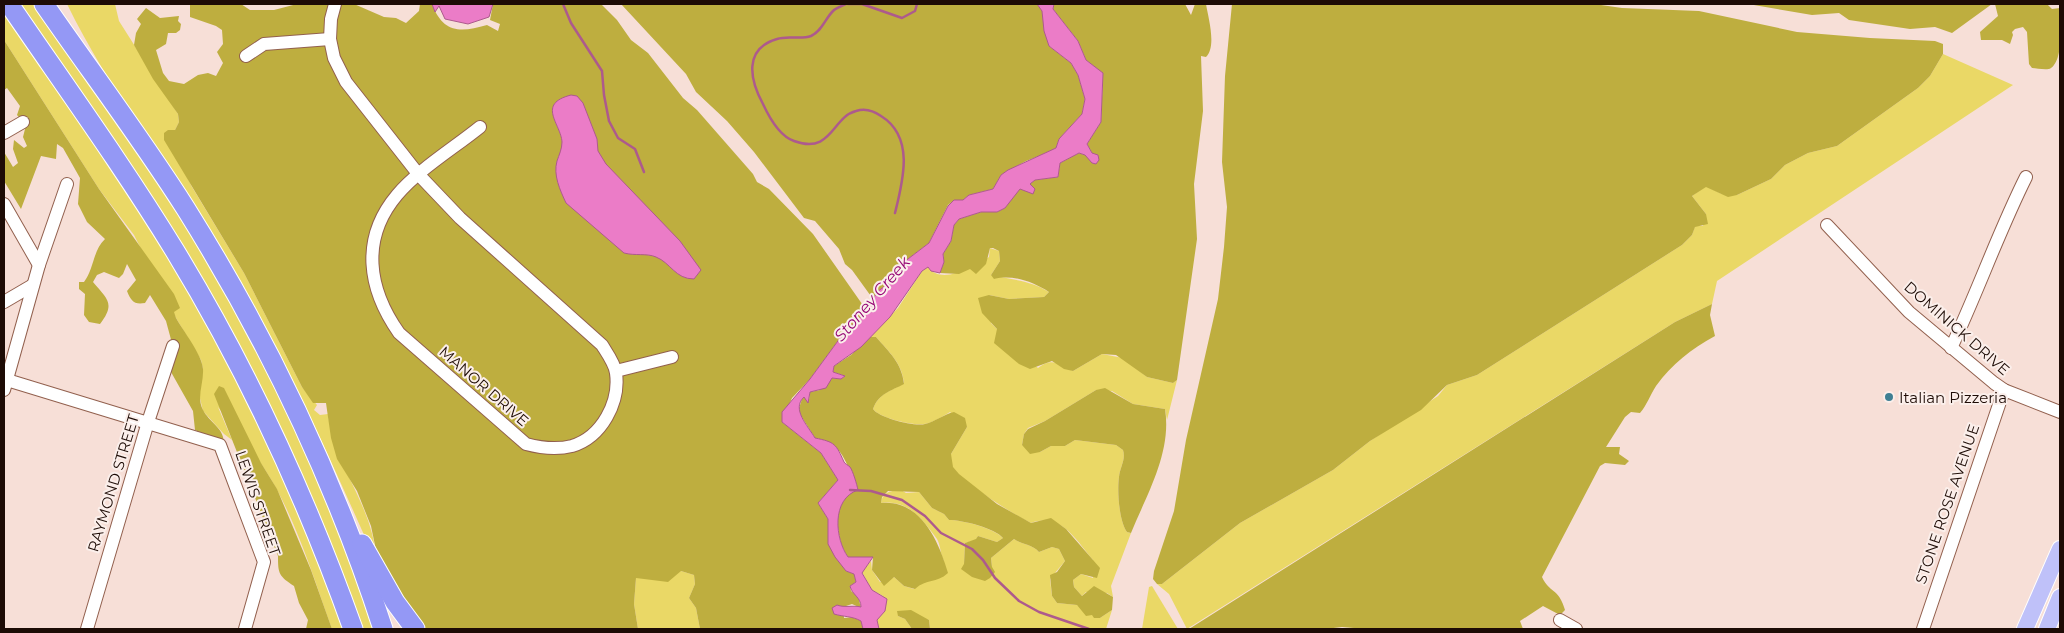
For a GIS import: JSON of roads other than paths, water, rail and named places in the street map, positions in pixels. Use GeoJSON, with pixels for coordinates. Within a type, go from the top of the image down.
{"type":"FeatureCollection","features":[{"type":"Feature","properties":{"kind":"highway"},"geometry":{"type":"LineString","coordinates":[[9,4],[142,199],[237,361],[275,438],[315,527],[353,629]]}},
{"type":"Feature","properties":{"kind":"highway"},"geometry":{"type":"LineString","coordinates":[[44,4],[120,110],[186,209],[276,367],[335,497],[382,629]]}},
{"type":"Feature","properties":{"kind":"highway"},"geometry":{"type":"LineString","coordinates":[[60,4],[120,110]]}},
{"type":"Feature","properties":{"kind":"highway"},"geometry":{"type":"LineString","coordinates":[[335,497],[395,602],[415,629]]}},
{"type":"Feature","properties":{"kind":"main road"},"geometry":{"type":"LineString","coordinates":[[2025,629],[2060,549]]}},
{"type":"Feature","properties":{"kind":"main road"},"geometry":{"type":"LineString","coordinates":[[2046,629],[2060,597]]}},
{"type":"Feature","properties":{"kind":"street"},"geometry":{"type":"LineString","coordinates":[[335,4],[331,19],[330,39],[334,58],[346,82],[420,175],[460,218],[602,346],[616,371],[672,358]]}},
{"type":"Feature","properties":{"kind":"street"},"geometry":{"type":"LineString","coordinates":[[246,56],[264,44],[330,39]]}},
{"type":"Feature","properties":{"kind":"street"},"geometry":{"type":"LineString","coordinates":[[4,133],[23,122]]}},
{"type":"Feature","properties":{"kind":"street","name":"MANOR DRIVE"},"geometry":{"type":"LineString","coordinates":[[480,127],[398,194],[383,213],[375,236],[372,263],[375,288],[385,313],[399,333],[526,444],[547,449],[572,446],[594,433],[608,416],[616,392],[616,371]]}},
{"type":"Feature","properties":{"kind":"street"},"geometry":{"type":"LineString","coordinates":[[1951,348],[1973,300],[2003,222],[2026,177]]}},
{"type":"Feature","properties":{"kind":"street"},"geometry":{"type":"LineString","coordinates":[[67,184],[39,265],[5,385],[148,422]]}},
{"type":"Feature","properties":{"kind":"street"},"geometry":{"type":"LineString","coordinates":[[4,204],[39,265]]}},
{"type":"Feature","properties":{"kind":"street","name":"DOMINICK DRIVE"},"geometry":{"type":"LineString","coordinates":[[1827,224],[1909,312],[1951,348],[2004,390],[2060,412]]}},
{"type":"Feature","properties":{"kind":"street"},"geometry":{"type":"LineString","coordinates":[[4,302],[33,285]]}},
{"type":"Feature","properties":{"kind":"street","name":"RAYMOND STREET"},"geometry":{"type":"LineString","coordinates":[[86,629],[148,422],[173,346]]}},
{"type":"Feature","properties":{"kind":"street","name":"STONE ROSE AVENUE"},"geometry":{"type":"LineString","coordinates":[[1922,629],[2004,390]]}},
{"type":"Feature","properties":{"kind":"street","name":"LEWIS STREET"},"geometry":{"type":"LineString","coordinates":[[148,422],[220,445],[264,562],[245,629]]}},
{"type":"Feature","properties":{"kind":"street"},"geometry":{"type":"LineString","coordinates":[[1560,620],[1576,629]]}},
{"type":"Feature","properties":{"kind":"waterway"},"geometry":{"type":"LineString","coordinates":[[563,4],[571,23],[602,71],[609,121],[618,138],[635,149],[644,172]]}},
{"type":"Feature","properties":{"kind":"waterway"},"geometry":{"type":"LineString","coordinates":[[846,4],[833,11],[815,34],[803,38],[785,37],[777,39],[759,50],[752,66],[755,85],[771,120],[784,135],[794,141],[807,144],[816,143],[824,139],[848,115],[859,110],[875,113],[892,125],[899,136],[904,160],[901,187],[895,213]]}},
{"type":"Feature","properties":{"kind":"waterway"},"geometry":{"type":"LineString","coordinates":[[848,4],[862,4],[902,18],[915,11],[917,4]]}},
{"type":"Feature","properties":{"kind":"waterway"},"geometry":{"type":"LineString","coordinates":[[850,490],[871,491],[902,500],[925,516],[941,533],[972,549],[983,560],[995,578],[1019,601],[1039,612],[1089,629]]}},
{"type":"Feature","properties":{"kind":"place","name":"Italian Pizzeria"},"geometry":{"type":"Point","coordinates":[1889,397]}},
{"type":"Feature","properties":{"kind":"water label","name":"Stoney Creek"},"geometry":{"type":"Point","coordinates":[872,299]}}]}
